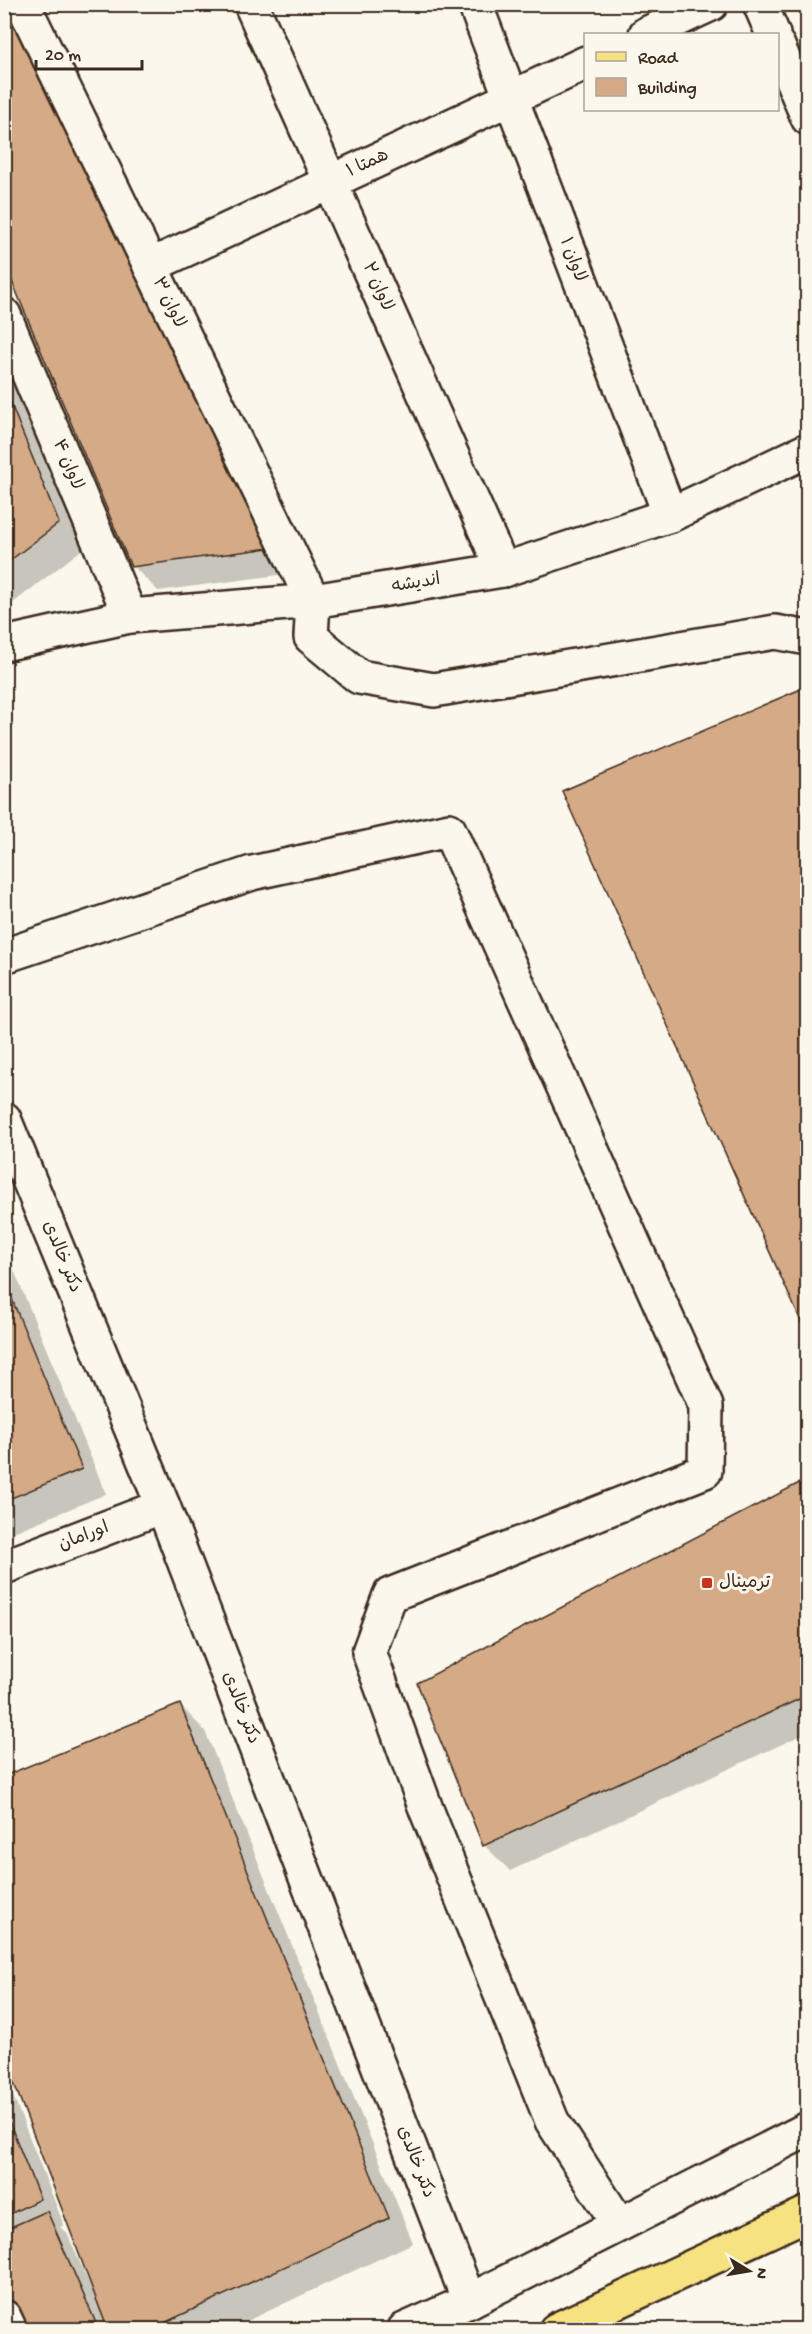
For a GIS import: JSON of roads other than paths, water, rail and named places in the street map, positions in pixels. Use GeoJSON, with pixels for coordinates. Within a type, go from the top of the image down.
{"type":"FeatureCollection","features":[{"type":"Feature","properties":{"kind":"main road"},"geometry":{"type":"LineString","coordinates":[[556,2330],[807,2212]]}},
{"type":"Feature","properties":{"kind":"street","name":"لاوان ۳"},"geometry":{"type":"LineString","coordinates":[[23,4],[313,601]]}},
{"type":"Feature","properties":{"kind":"street","name":"لاوان ۲"},"geometry":{"type":"LineString","coordinates":[[251,4],[503,570]]}},
{"type":"Feature","properties":{"kind":"street","name":"لاوان ۱"},"geometry":{"type":"LineString","coordinates":[[475,4],[670,515]]}},
{"type":"Feature","properties":{"kind":"street"},"geometry":{"type":"LineString","coordinates":[[648,33],[711,4]]}},
{"type":"Feature","properties":{"kind":"street"},"geometry":{"type":"LineString","coordinates":[[779,47],[807,118]]}},
{"type":"Feature","properties":{"kind":"street","name":"همتا ۱"},"geometry":{"type":"LineString","coordinates":[[150,266],[584,63]]}},
{"type":"Feature","properties":{"kind":"street","name":"لاوان ۴"},"geometry":{"type":"LineString","coordinates":[[4,315],[130,616]]}},
{"type":"Feature","properties":{"kind":"street","name":"اندیشه"},"geometry":{"type":"LineString","coordinates":[[4,644],[130,616],[313,601],[503,570],[670,515],[807,450]]}},
{"type":"Feature","properties":{"kind":"street"},"geometry":{"type":"LineString","coordinates":[[313,601],[310,637],[359,677],[434,690],[775,632],[807,638]]}},
{"type":"Feature","properties":{"kind":"street"},"geometry":{"type":"LineString","coordinates":[[4,956],[252,873],[449,830],[706,1406],[705,1471],[390,1595],[369,1652],[426,1809],[552,2121],[619,2224]]}},
{"type":"Feature","properties":{"kind":"street","name":"دکتر خالدی"},"geometry":{"type":"LineString","coordinates":[[4,1119],[163,1506],[469,2301]]}},
{"type":"Feature","properties":{"kind":"street","name":"اورامان"},"geometry":{"type":"LineString","coordinates":[[4,1567],[163,1506]]}},
{"type":"Feature","properties":{"kind":"street"},"geometry":{"type":"LineString","coordinates":[[404,2330],[469,2301],[807,2129]]}},
{"type":"Feature","properties":{"kind":"street"},"geometry":{"type":"LineString","coordinates":[[4,2317],[10,2330]]}},
{"type":"Feature","properties":{"kind":"place","name":"ترمینال"},"geometry":{"type":"Point","coordinates":[707,1583]}}]}
